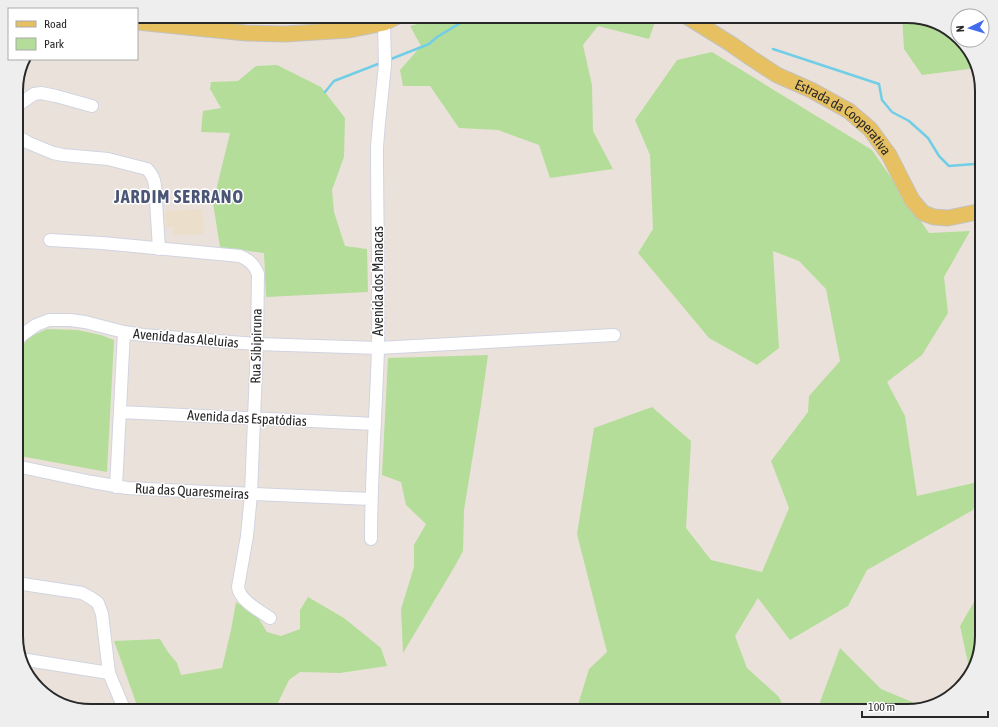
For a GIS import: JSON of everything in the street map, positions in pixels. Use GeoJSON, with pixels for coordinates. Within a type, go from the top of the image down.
{"type":"FeatureCollection","features":[{"type":"Feature","properties":{"kind":"main road"},"geometry":{"type":"LineString","coordinates":[[188,23],[246,33],[285,34],[349,30],[384,23]]}},
{"type":"Feature","properties":{"kind":"main road","name":"Estrada da Cooperativa"},"geometry":{"type":"LineString","coordinates":[[697,23],[777,75],[811,90],[848,111],[870,129],[889,155],[912,200],[923,213],[934,217],[948,218],[975,212]]}},
{"type":"Feature","properties":{"kind":"street","name":"Avenida dos Manacas"},"geometry":{"type":"LineString","coordinates":[[370,539],[378,348],[377,147],[385,65],[384,23]]}},
{"type":"Feature","properties":{"kind":"street"},"geometry":{"type":"LineString","coordinates":[[23,102],[34,94],[41,93],[92,106]]}},
{"type":"Feature","properties":{"kind":"street"},"geometry":{"type":"LineString","coordinates":[[23,140],[53,153],[108,159],[147,169],[154,178],[159,249]]}},
{"type":"Feature","properties":{"kind":"street","name":"Rua Sibipiruna"},"geometry":{"type":"LineString","coordinates":[[50,240],[102,243],[240,256],[247,259],[256,268],[258,274],[257,344],[251,494],[247,536],[239,576],[238,591],[246,601],[270,618]]}},
{"type":"Feature","properties":{"kind":"street"},"geometry":{"type":"LineString","coordinates":[[23,334],[36,325],[50,320],[85,322],[124,332]]}},
{"type":"Feature","properties":{"kind":"street","name":"Avenida das Aleluias"},"geometry":{"type":"LineString","coordinates":[[116,486],[124,332],[151,336],[257,344],[378,348],[614,335]]}},
{"type":"Feature","properties":{"kind":"street","name":"Avenida das Espatódias"},"geometry":{"type":"LineString","coordinates":[[120,412],[375,424]]}},
{"type":"Feature","properties":{"kind":"street","name":"Rua das Quaresmeiras"},"geometry":{"type":"LineString","coordinates":[[23,467],[116,486],[251,494],[371,498]]}},
{"type":"Feature","properties":{"kind":"street"},"geometry":{"type":"LineString","coordinates":[[23,584],[82,593],[96,600],[102,614],[109,673],[122,704]]}},
{"type":"Feature","properties":{"kind":"street"},"geometry":{"type":"LineString","coordinates":[[28,660],[109,673]]}},
{"type":"Feature","properties":{"kind":"shaded area"},"geometry":{"type":"Polygon","coordinates":[[[202,209],[204,234],[174,235],[174,227],[166,227],[166,211],[202,209]]]}},
{"type":"Feature","properties":{"kind":"green space"},"geometry":{"type":"Polygon","coordinates":[[[421,23],[655,23],[649,39],[598,26],[583,45],[592,85],[593,131],[613,169],[550,178],[539,145],[498,130],[459,128],[430,86],[403,86],[400,70],[421,46],[410,26],[421,23]]]}},
{"type":"Feature","properties":{"kind":"green space"},"geometry":{"type":"Polygon","coordinates":[[[902,23],[929,27],[941,32],[950,39],[950,48],[959,48],[961,50],[971,69],[922,75],[904,49],[902,23]]]}},
{"type":"Feature","properties":{"kind":"green space"},"geometry":{"type":"Polygon","coordinates":[[[712,52],[872,150],[929,233],[970,231],[944,277],[948,313],[922,355],[887,382],[905,416],[917,496],[975,483],[975,504],[973,510],[867,570],[848,606],[790,640],[758,598],[735,636],[747,668],[779,697],[782,704],[578,704],[589,669],[607,652],[577,534],[594,428],[652,407],[691,441],[686,528],[711,560],[762,572],[789,508],[771,461],[808,412],[809,396],[840,361],[826,289],[799,261],[773,251],[779,348],[757,365],[709,338],[638,253],[653,229],[650,155],[635,120],[677,60],[712,52]]]}},
{"type":"Feature","properties":{"kind":"green space"},"geometry":{"type":"Polygon","coordinates":[[[277,65],[321,87],[345,118],[344,157],[332,190],[334,212],[345,246],[367,249],[368,292],[266,297],[264,253],[220,247],[213,203],[230,133],[201,132],[203,111],[221,108],[210,89],[211,82],[238,81],[256,66],[277,65]]]}},
{"type":"Feature","properties":{"kind":"green space"},"geometry":{"type":"Polygon","coordinates":[[[47,329],[78,330],[101,335],[114,340],[107,472],[23,457],[23,345],[29,337],[47,329]]]}},
{"type":"Feature","properties":{"kind":"green space"},"geometry":{"type":"Polygon","coordinates":[[[488,355],[464,510],[463,551],[403,653],[401,609],[414,567],[414,545],[426,524],[406,505],[401,482],[382,475],[388,358],[488,355]]]}},
{"type":"Feature","properties":{"kind":"green space"},"geometry":{"type":"Polygon","coordinates":[[[308,597],[344,618],[381,648],[387,666],[340,673],[300,672],[289,680],[277,704],[136,704],[114,641],[160,639],[177,663],[181,675],[222,668],[236,602],[257,616],[267,632],[281,636],[300,629],[300,610],[308,597]]]}},
{"type":"Feature","properties":{"kind":"green space"},"geometry":{"type":"Polygon","coordinates":[[[975,600],[974,649],[968,665],[960,626],[975,600]]]}},
{"type":"Feature","properties":{"kind":"green space"},"geometry":{"type":"Polygon","coordinates":[[[840,648],[881,689],[915,703],[822,704],[820,702],[840,648]]]}},
{"type":"Feature","properties":{"kind":"waterway"},"geometry":{"type":"LineString","coordinates":[[391,59],[429,44],[437,37],[460,23]]}},
{"type":"Feature","properties":{"kind":"waterway"},"geometry":{"type":"LineString","coordinates":[[773,49],[879,84],[882,100],[892,112],[909,121],[928,138],[939,156],[949,166],[975,164]]}},
{"type":"Feature","properties":{"kind":"waterway"},"geometry":{"type":"LineString","coordinates":[[325,92],[334,81],[378,64]]}},
{"type":"Feature","properties":{"kind":"district","name":"JARDIM SERRANO"},"geometry":{"type":"Point","coordinates":[179,197]}}]}
